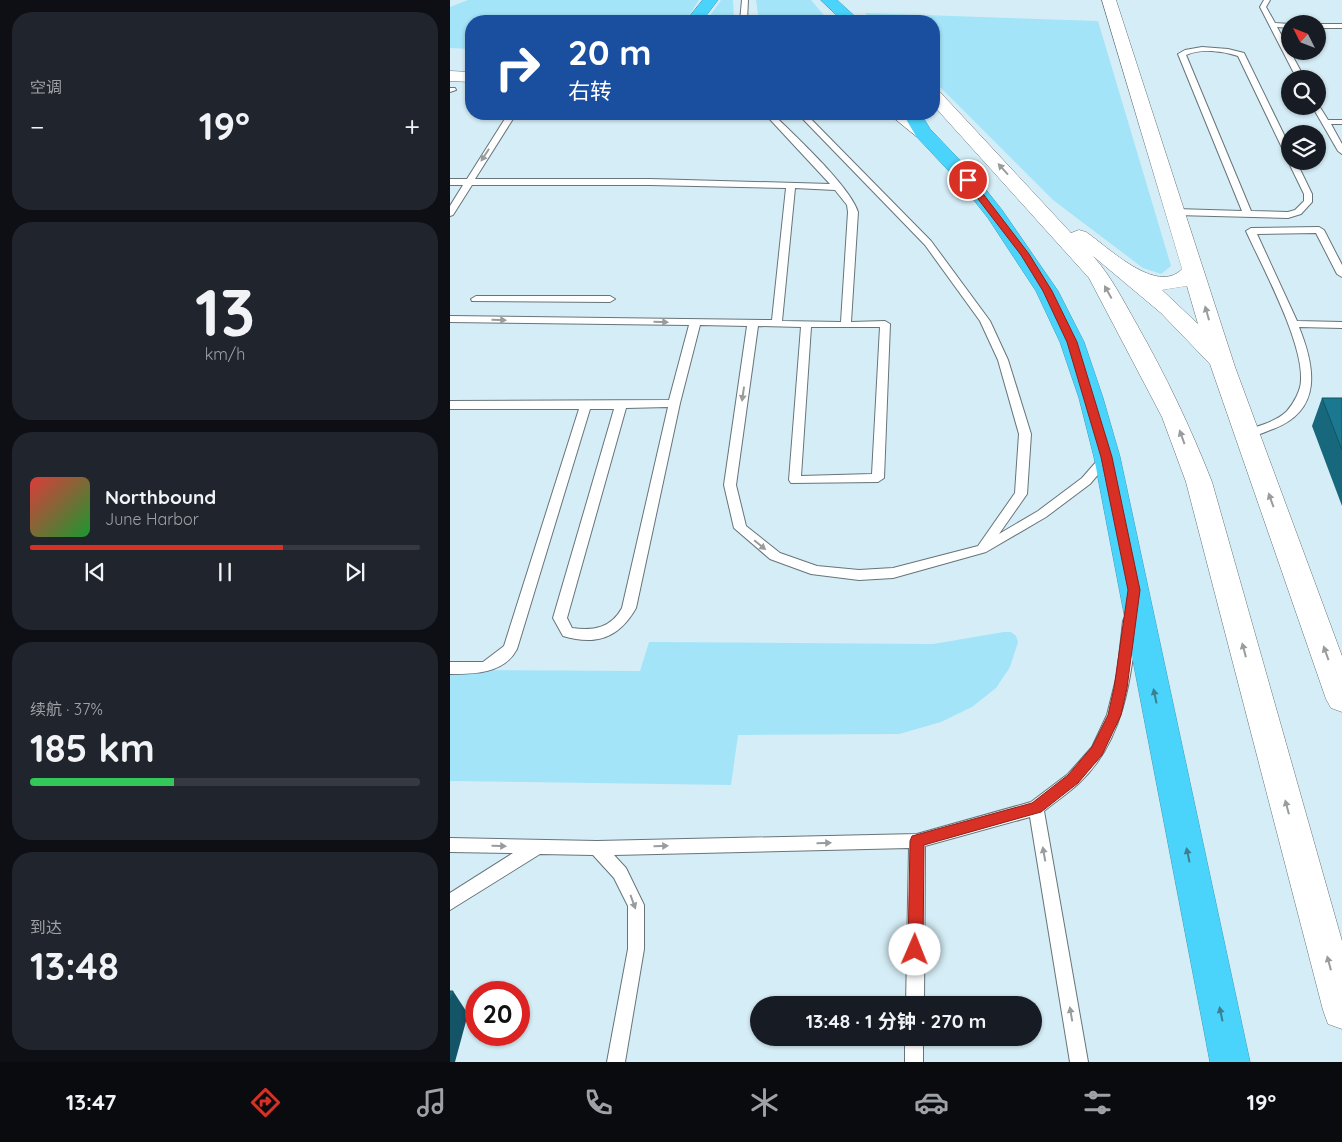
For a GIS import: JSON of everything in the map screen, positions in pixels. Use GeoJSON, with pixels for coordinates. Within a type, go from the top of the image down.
{"type":"FeatureCollection","features":[{"type":"Feature","properties":{"kind":"highway"},"geometry":{"type":"LineString","coordinates":[[699,15],[711,0]]}},
{"type":"Feature","properties":{"kind":"highway"},"geometry":{"type":"LineString","coordinates":[[828,0],[846,11]]}},
{"type":"Feature","properties":{"kind":"highway"},"geometry":{"type":"LineString","coordinates":[[917,123],[968,180],[1024,254],[1047,291],[1072,342],[1106,457],[1230,1062]]}},
{"type":"Feature","properties":{"kind":"street"},"geometry":{"type":"LineString","coordinates":[[1109,0],[1223,367],[1342,699]]}},
{"type":"Feature","properties":{"kind":"street"},"geometry":{"type":"LineString","coordinates":[[940,102],[1098,275],[1170,410],[1199,482],[1342,1010]]}},
{"type":"Feature","properties":{"kind":"street"},"geometry":{"type":"LineString","coordinates":[[1029,198],[1130,274],[1190,329],[1223,367]]}},
{"type":"Feature","properties":{"kind":"street"},"geometry":{"type":"LineString","coordinates":[[1130,274],[1158,284],[1170,285],[1178,283],[1193,269]]}},
{"type":"Feature","properties":{"kind":"lane"},"geometry":{"type":"LineString","coordinates":[[744,15],[745,0]]}},
{"type":"Feature","properties":{"kind":"lane"},"geometry":{"type":"LineString","coordinates":[[1267,0],[1263,7],[1296,70]]}},
{"type":"Feature","properties":{"kind":"lane"},"geometry":{"type":"LineString","coordinates":[[1272,26],[1281,26]]}},
{"type":"Feature","properties":{"kind":"lane"},"geometry":{"type":"LineString","coordinates":[[1326,26],[1342,26]]}},
{"type":"Feature","properties":{"kind":"lane"},"geometry":{"type":"LineString","coordinates":[[1248,214],[1182,54],[1191,50],[1221,50],[1241,55],[1281,137]]}},
{"type":"Feature","properties":{"kind":"lane"},"geometry":{"type":"LineString","coordinates":[[1321,115],[1342,151]]}},
{"type":"Feature","properties":{"kind":"lane"},"geometry":{"type":"LineString","coordinates":[[450,213],[508,120]]}},
{"type":"Feature","properties":{"kind":"lane"},"geometry":{"type":"LineString","coordinates":[[775,120],[838,187],[851,204],[853,212],[846,325]]}},
{"type":"Feature","properties":{"kind":"lane"},"geometry":{"type":"LineString","coordinates":[[808,120],[928,243],[985,321],[1003,360],[1025,434],[1021,494],[982,549]]}},
{"type":"Feature","properties":{"kind":"lane"},"geometry":{"type":"LineString","coordinates":[[1325,122],[1342,122]]}},
{"type":"Feature","properties":{"kind":"lane"},"geometry":{"type":"LineString","coordinates":[[1176,212],[1288,215],[1304,208],[1308,202],[1308,194],[1296,170]]}},
{"type":"Feature","properties":{"kind":"lane"},"geometry":{"type":"LineString","coordinates":[[450,182],[668,182],[838,187]]}},
{"type":"Feature","properties":{"kind":"lane"},"geometry":{"type":"LineString","coordinates":[[777,324],[791,185]]}},
{"type":"Feature","properties":{"kind":"lane"},"geometry":{"type":"LineString","coordinates":[[1247,434],[1278,422],[1294,410],[1307,381],[1305,363],[1292,324],[1251,231],[1319,230],[1342,274]]}},
{"type":"Feature","properties":{"kind":"lane"},"geometry":{"type":"LineString","coordinates":[[476,299],[610,299]]}},
{"type":"Feature","properties":{"kind":"lane"},"geometry":{"type":"LineString","coordinates":[[450,319],[753,324],[806,324],[846,325],[885,324],[878,478],[795,480],[806,324]]}},
{"type":"Feature","properties":{"kind":"lane"},"geometry":{"type":"LineString","coordinates":[[621,405],[560,618],[568,632],[604,634],[615,628],[624,619],[629,608],[674,403],[695,323]]}},
{"type":"Feature","properties":{"kind":"lane"},"geometry":{"type":"LineString","coordinates":[[753,324],[730,485],[740,528],[775,556],[816,571],[859,575],[893,573],[982,549],[1042,514],[1086,481],[1106,457]]}},
{"type":"Feature","properties":{"kind":"lane"},"geometry":{"type":"LineString","coordinates":[[1292,324],[1342,325]]}},
{"type":"Feature","properties":{"kind":"lane"},"geometry":{"type":"LineString","coordinates":[[450,405],[621,405],[674,403]]}},
{"type":"Feature","properties":{"kind":"lane"},"geometry":{"type":"LineString","coordinates":[[450,668],[481,670],[497,662],[510,649],[586,405]]}},
{"type":"Feature","properties":{"kind":"lane"},"geometry":{"type":"LineString","coordinates":[[450,846],[597,848],[917,841],[1036,808],[1073,779],[1097,751],[1114,715],[1124,675],[1134,590]]}},
{"type":"Feature","properties":{"kind":"lane"},"geometry":{"type":"LineString","coordinates":[[1036,808],[1079,1062]]}},
{"type":"Feature","properties":{"kind":"lane"},"geometry":{"type":"LineString","coordinates":[[914,996],[917,841]]}},
{"type":"Feature","properties":{"kind":"lane"},"geometry":{"type":"LineString","coordinates":[[450,902],[538,847]]}},
{"type":"Feature","properties":{"kind":"lane"},"geometry":{"type":"LineString","coordinates":[[597,848],[620,873],[636,905],[636,948],[616,1062]]}},
{"type":"Feature","properties":{"kind":"lane"},"geometry":{"type":"LineString","coordinates":[[914,1046],[914,1062]]}},
{"type":"Feature","properties":{"kind":"shaded area"},"geometry":{"type":"Polygon","coordinates":[[[450,0],[1342,0],[1342,1062],[450,1062],[450,0]]]}},
{"type":"Feature","properties":{"kind":"shaded area"},"geometry":{"type":"Polygon","coordinates":[[[468,0],[699,0],[689,15],[465,15],[465,49],[450,48],[450,7],[468,0]]]}},
{"type":"Feature","properties":{"kind":"shaded area"},"geometry":{"type":"Polygon","coordinates":[[[721,0],[733,0],[734,15],[710,15],[721,0]]]}},
{"type":"Feature","properties":{"kind":"shaded area"},"geometry":{"type":"Polygon","coordinates":[[[756,0],[811,0],[824,15],[758,15],[756,0]]]}},
{"type":"Feature","properties":{"kind":"shaded area"},"geometry":{"type":"Polygon","coordinates":[[[865,13],[923,15],[867,15],[865,13]]]}},
{"type":"Feature","properties":{"kind":"shaded area"},"geometry":{"type":"Polygon","coordinates":[[[940,16],[1098,21],[1171,266],[1161,274],[1143,268],[1053,200],[940,87],[940,16]]]}},
{"type":"Feature","properties":{"kind":"shaded area"},"geometry":{"type":"Polygon","coordinates":[[[1011,632],[1016,636],[1018,642],[1010,667],[996,688],[972,707],[941,722],[899,734],[738,735],[731,785],[450,781],[450,670],[640,671],[649,642],[933,644],[1011,632]]]}},
{"type":"Feature","properties":{"kind":"building"},"geometry":{"type":"Polygon","coordinates":[[[1322,398],[1342,398],[1342,450],[1322,398]]]}},
{"type":"Feature","properties":{"kind":"route"},"geometry":{"type":"LineString","coordinates":[[915,950],[917,841],[1036,808],[1073,779],[1097,751],[1114,715],[1124,675],[1134,590],[1106,457],[1091,398],[1072,342],[1047,291],[1024,254],[968,180]]}}]}
